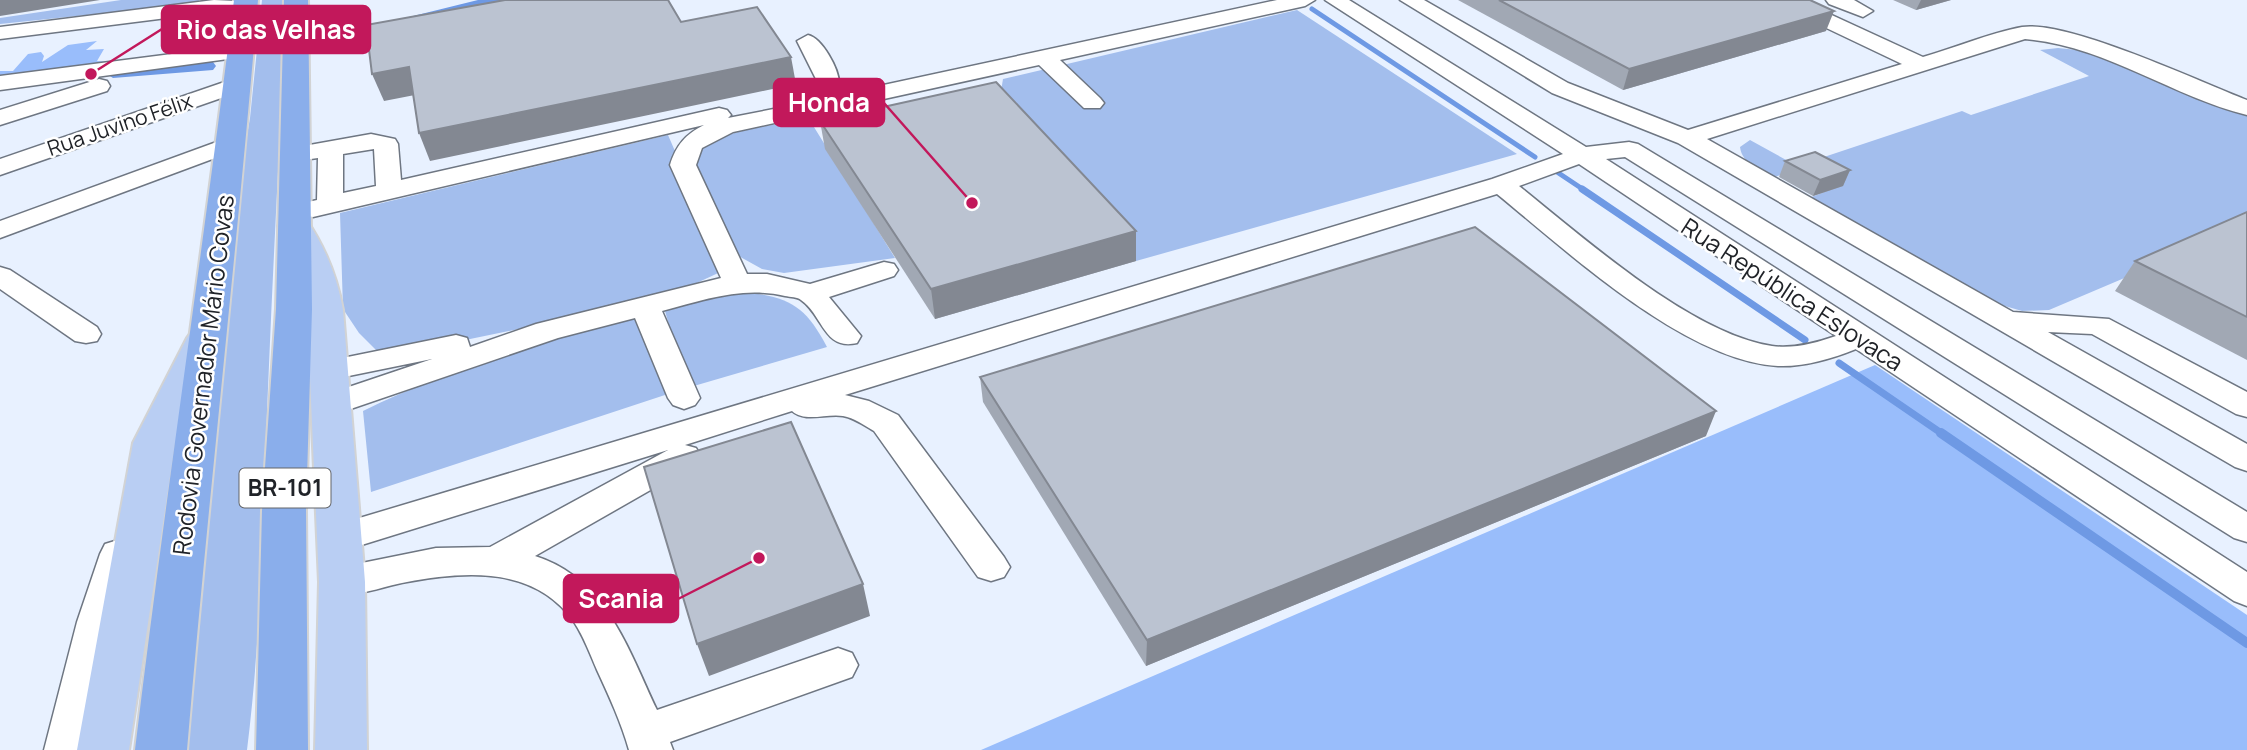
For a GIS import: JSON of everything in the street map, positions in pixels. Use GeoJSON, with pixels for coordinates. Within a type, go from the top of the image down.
{"type":"FeatureCollection","features":[{"type":"Feature","properties":{"kind":"highway","name":"BR-101"},"geometry":{"type":"LineString","coordinates":[[282,750],[284,511],[295,309],[296,0]]}},
{"type":"Feature","properties":{"kind":"highway","name":"Rodovia Governador Mário Covas"},"geometry":{"type":"LineString","coordinates":[[161,750],[182,541],[239,84],[242,51],[235,2]]}},
{"type":"Feature","properties":{"kind":"main road"},"geometry":{"type":"LineString","coordinates":[[294,220],[314,256],[321,278],[331,387],[342,582],[341,750]]}},
{"type":"Feature","properties":{"kind":"main road"},"geometry":{"type":"LineString","coordinates":[[103,750],[154,443],[210,329]]}},
{"type":"Feature","properties":{"kind":"street"},"geometry":{"type":"LineString","coordinates":[[0,16],[104,0]]}},
{"type":"Feature","properties":{"kind":"street"},"geometry":{"type":"LineString","coordinates":[[737,283],[683,165],[684,154],[696,138],[765,118],[1305,0]]}},
{"type":"Feature","properties":{"kind":"street","name":"Rua República Eslovaca"},"geometry":{"type":"LineString","coordinates":[[1335,0],[1582,155],[1857,338],[2247,591]]}},
{"type":"Feature","properties":{"kind":"street"},"geometry":{"type":"LineString","coordinates":[[1410,0],[1560,88],[1687,138],[2247,459]]}},
{"type":"Feature","properties":{"kind":"street"},"geometry":{"type":"LineString","coordinates":[[1783,0],[1922,65]]}},
{"type":"Feature","properties":{"kind":"street"},"geometry":{"type":"LineString","coordinates":[[1836,0],[1863,11]]}},
{"type":"Feature","properties":{"kind":"street"},"geometry":{"type":"LineString","coordinates":[[0,33],[235,2]]}},
{"type":"Feature","properties":{"kind":"street"},"geometry":{"type":"LineString","coordinates":[[1687,138],[2013,35],[2052,35],[2087,45],[2247,108]]}},
{"type":"Feature","properties":{"kind":"street"},"geometry":{"type":"LineString","coordinates":[[294,220],[330,204],[814,92],[828,83],[828,76],[807,41]]}},
{"type":"Feature","properties":{"kind":"street"},"geometry":{"type":"LineString","coordinates":[[0,83],[131,70],[242,51]]}},
{"type":"Feature","properties":{"kind":"street"},"geometry":{"type":"LineString","coordinates":[[1045,58],[1092,103]]}},
{"type":"Feature","properties":{"kind":"street"},"geometry":{"type":"LineString","coordinates":[[0,118],[111,82],[131,70]]}},
{"type":"Feature","properties":{"kind":"street","name":"Rua Juvino Félix"},"geometry":{"type":"LineString","coordinates":[[0,167],[239,84]]}},
{"type":"Feature","properties":{"kind":"street"},"geometry":{"type":"LineString","coordinates":[[296,154],[371,141],[386,144],[388,191]]}},
{"type":"Feature","properties":{"kind":"street"},"geometry":{"type":"LineString","coordinates":[[0,230],[233,143]]}},
{"type":"Feature","properties":{"kind":"street"},"geometry":{"type":"LineString","coordinates":[[330,204],[331,149]]}},
{"type":"Feature","properties":{"kind":"street"},"geometry":{"type":"LineString","coordinates":[[339,538],[1501,184],[1582,155],[1629,149],[2247,529]]}},
{"type":"Feature","properties":{"kind":"street"},"geometry":{"type":"LineString","coordinates":[[1501,184],[1643,292],[1693,326],[1738,349],[1773,356],[1802,356],[1857,338]]}},
{"type":"Feature","properties":{"kind":"street"},"geometry":{"type":"LineString","coordinates":[[331,387],[737,283],[767,283],[811,293],[884,270]]}},
{"type":"Feature","properties":{"kind":"street"},"geometry":{"type":"LineString","coordinates":[[0,276],[86,334]]}},
{"type":"Feature","properties":{"kind":"street"},"geometry":{"type":"LineString","coordinates":[[811,293],[846,336]]}},
{"type":"Feature","properties":{"kind":"street"},"geometry":{"type":"LineString","coordinates":[[645,305],[684,398]]}},
{"type":"Feature","properties":{"kind":"street"},"geometry":{"type":"LineString","coordinates":[[2007,321],[2098,325],[2247,406]]}},
{"type":"Feature","properties":{"kind":"street"},"geometry":{"type":"LineString","coordinates":[[496,561],[626,486],[730,433],[777,415],[834,403],[856,406],[886,423],[991,567]]}},
{"type":"Feature","properties":{"kind":"street"},"geometry":{"type":"LineString","coordinates":[[66,750],[97,622],[154,443]]}},
{"type":"Feature","properties":{"kind":"street"},"geometry":{"type":"LineString","coordinates":[[342,582],[445,561],[496,561],[548,575],[584,606],[609,650],[648,741],[838,665]]}},
{"type":"Feature","properties":{"kind":"shaded area"},"geometry":{"type":"Polygon","coordinates":[[[121,0],[199,0],[198,3],[0,24],[0,18],[121,0]]]}},
{"type":"Feature","properties":{"kind":"shaded area"},"geometry":{"type":"Polygon","coordinates":[[[262,0],[286,0],[262,558],[252,702],[247,750],[184,750],[227,255],[250,118],[262,0]]]}},
{"type":"Feature","properties":{"kind":"shaded area"},"geometry":{"type":"Polygon","coordinates":[[[1297,10],[1517,154],[1136,261],[998,109],[1003,79],[1297,10]]]}},
{"type":"Feature","properties":{"kind":"shaded area"},"geometry":{"type":"Polygon","coordinates":[[[97,41],[86,50],[104,49],[97,61],[109,62],[103,69],[0,79],[0,71],[13,71],[28,54],[41,52],[44,56],[42,62],[68,45],[97,41]]]}},
{"type":"Feature","properties":{"kind":"shaded area"},"geometry":{"type":"Polygon","coordinates":[[[2058,48],[2087,51],[2247,113],[2247,226],[2049,310],[2022,311],[1998,304],[1809,198],[1842,185],[1809,167],[1774,177],[1753,166],[1744,158],[1740,147],[1750,140],[1797,166],[1962,111],[1971,115],[2089,76],[2040,50],[2058,48]]]}},
{"type":"Feature","properties":{"kind":"shaded area"},"geometry":{"type":"Polygon","coordinates":[[[809,119],[895,258],[784,273],[762,269],[735,254],[729,268],[660,300],[383,357],[359,333],[343,309],[340,213],[668,135],[681,165],[708,143],[724,137],[809,119]]]}},
{"type":"Feature","properties":{"kind":"shaded area"},"geometry":{"type":"Polygon","coordinates":[[[745,292],[774,297],[795,306],[804,313],[827,347],[687,388],[665,311],[718,295],[745,292]]]}},
{"type":"Feature","properties":{"kind":"shaded area"},"geometry":{"type":"Polygon","coordinates":[[[631,316],[643,319],[668,394],[371,492],[363,411],[461,370],[631,316]]]}},
{"type":"Feature","properties":{"kind":"shaded area"},"geometry":{"type":"Polygon","coordinates":[[[1875,365],[2247,615],[2247,750],[981,750],[1875,365]]]}},
{"type":"Feature","properties":{"kind":"building"},"geometry":{"type":"Polygon","coordinates":[[[505,0],[668,0],[681,22],[757,7],[791,57],[419,133],[409,67],[372,74],[366,25],[505,0]]]}},
{"type":"Feature","properties":{"kind":"building"},"geometry":{"type":"Polygon","coordinates":[[[1499,0],[1810,0],[1834,11],[1629,69],[1499,0]]]}},
{"type":"Feature","properties":{"kind":"building"},"geometry":{"type":"Polygon","coordinates":[[[996,82],[1136,231],[931,289],[820,121],[996,82]]]}},
{"type":"Feature","properties":{"kind":"building"},"geometry":{"type":"Polygon","coordinates":[[[1815,152],[1850,170],[1820,180],[1785,161],[1815,152]]]}},
{"type":"Feature","properties":{"kind":"building"},"geometry":{"type":"Polygon","coordinates":[[[2247,212],[2247,317],[2135,261],[2247,212]]]}},
{"type":"Feature","properties":{"kind":"building"},"geometry":{"type":"Polygon","coordinates":[[[1475,227],[1716,411],[1147,640],[980,377],[1475,227]]]}},
{"type":"Feature","properties":{"kind":"building"},"geometry":{"type":"Polygon","coordinates":[[[791,422],[863,584],[697,644],[644,467],[791,422]]]}},
{"type":"Feature","properties":{"kind":"waterway"},"geometry":{"type":"LineString","coordinates":[[343,43],[513,0]]}},
{"type":"Feature","properties":{"kind":"waterway"},"geometry":{"type":"LineString","coordinates":[[1312,9],[1535,157]]}},
{"type":"Feature","properties":{"kind":"waterway"},"geometry":{"type":"LineString","coordinates":[[113,72],[207,66]]}},
{"type":"Feature","properties":{"kind":"waterway"},"geometry":{"type":"LineString","coordinates":[[1557,172],[1584,190]]}},
{"type":"Feature","properties":{"kind":"waterway"},"geometry":{"type":"LineString","coordinates":[[1582,189],[1805,340]]}},
{"type":"Feature","properties":{"kind":"waterway"},"geometry":{"type":"LineString","coordinates":[[1839,363],[1944,435]]}},
{"type":"Feature","properties":{"kind":"waterway"},"geometry":{"type":"LineString","coordinates":[[1941,433],[2247,643]]}},
{"type":"Feature","properties":{"kind":"place","name":"Rio das Velhas"},"geometry":{"type":"Point","coordinates":[91,74]}},
{"type":"Feature","properties":{"kind":"place","name":"Honda"},"geometry":{"type":"Point","coordinates":[972,203]}},
{"type":"Feature","properties":{"kind":"place","name":"Scania"},"geometry":{"type":"Point","coordinates":[759,558]}}]}
